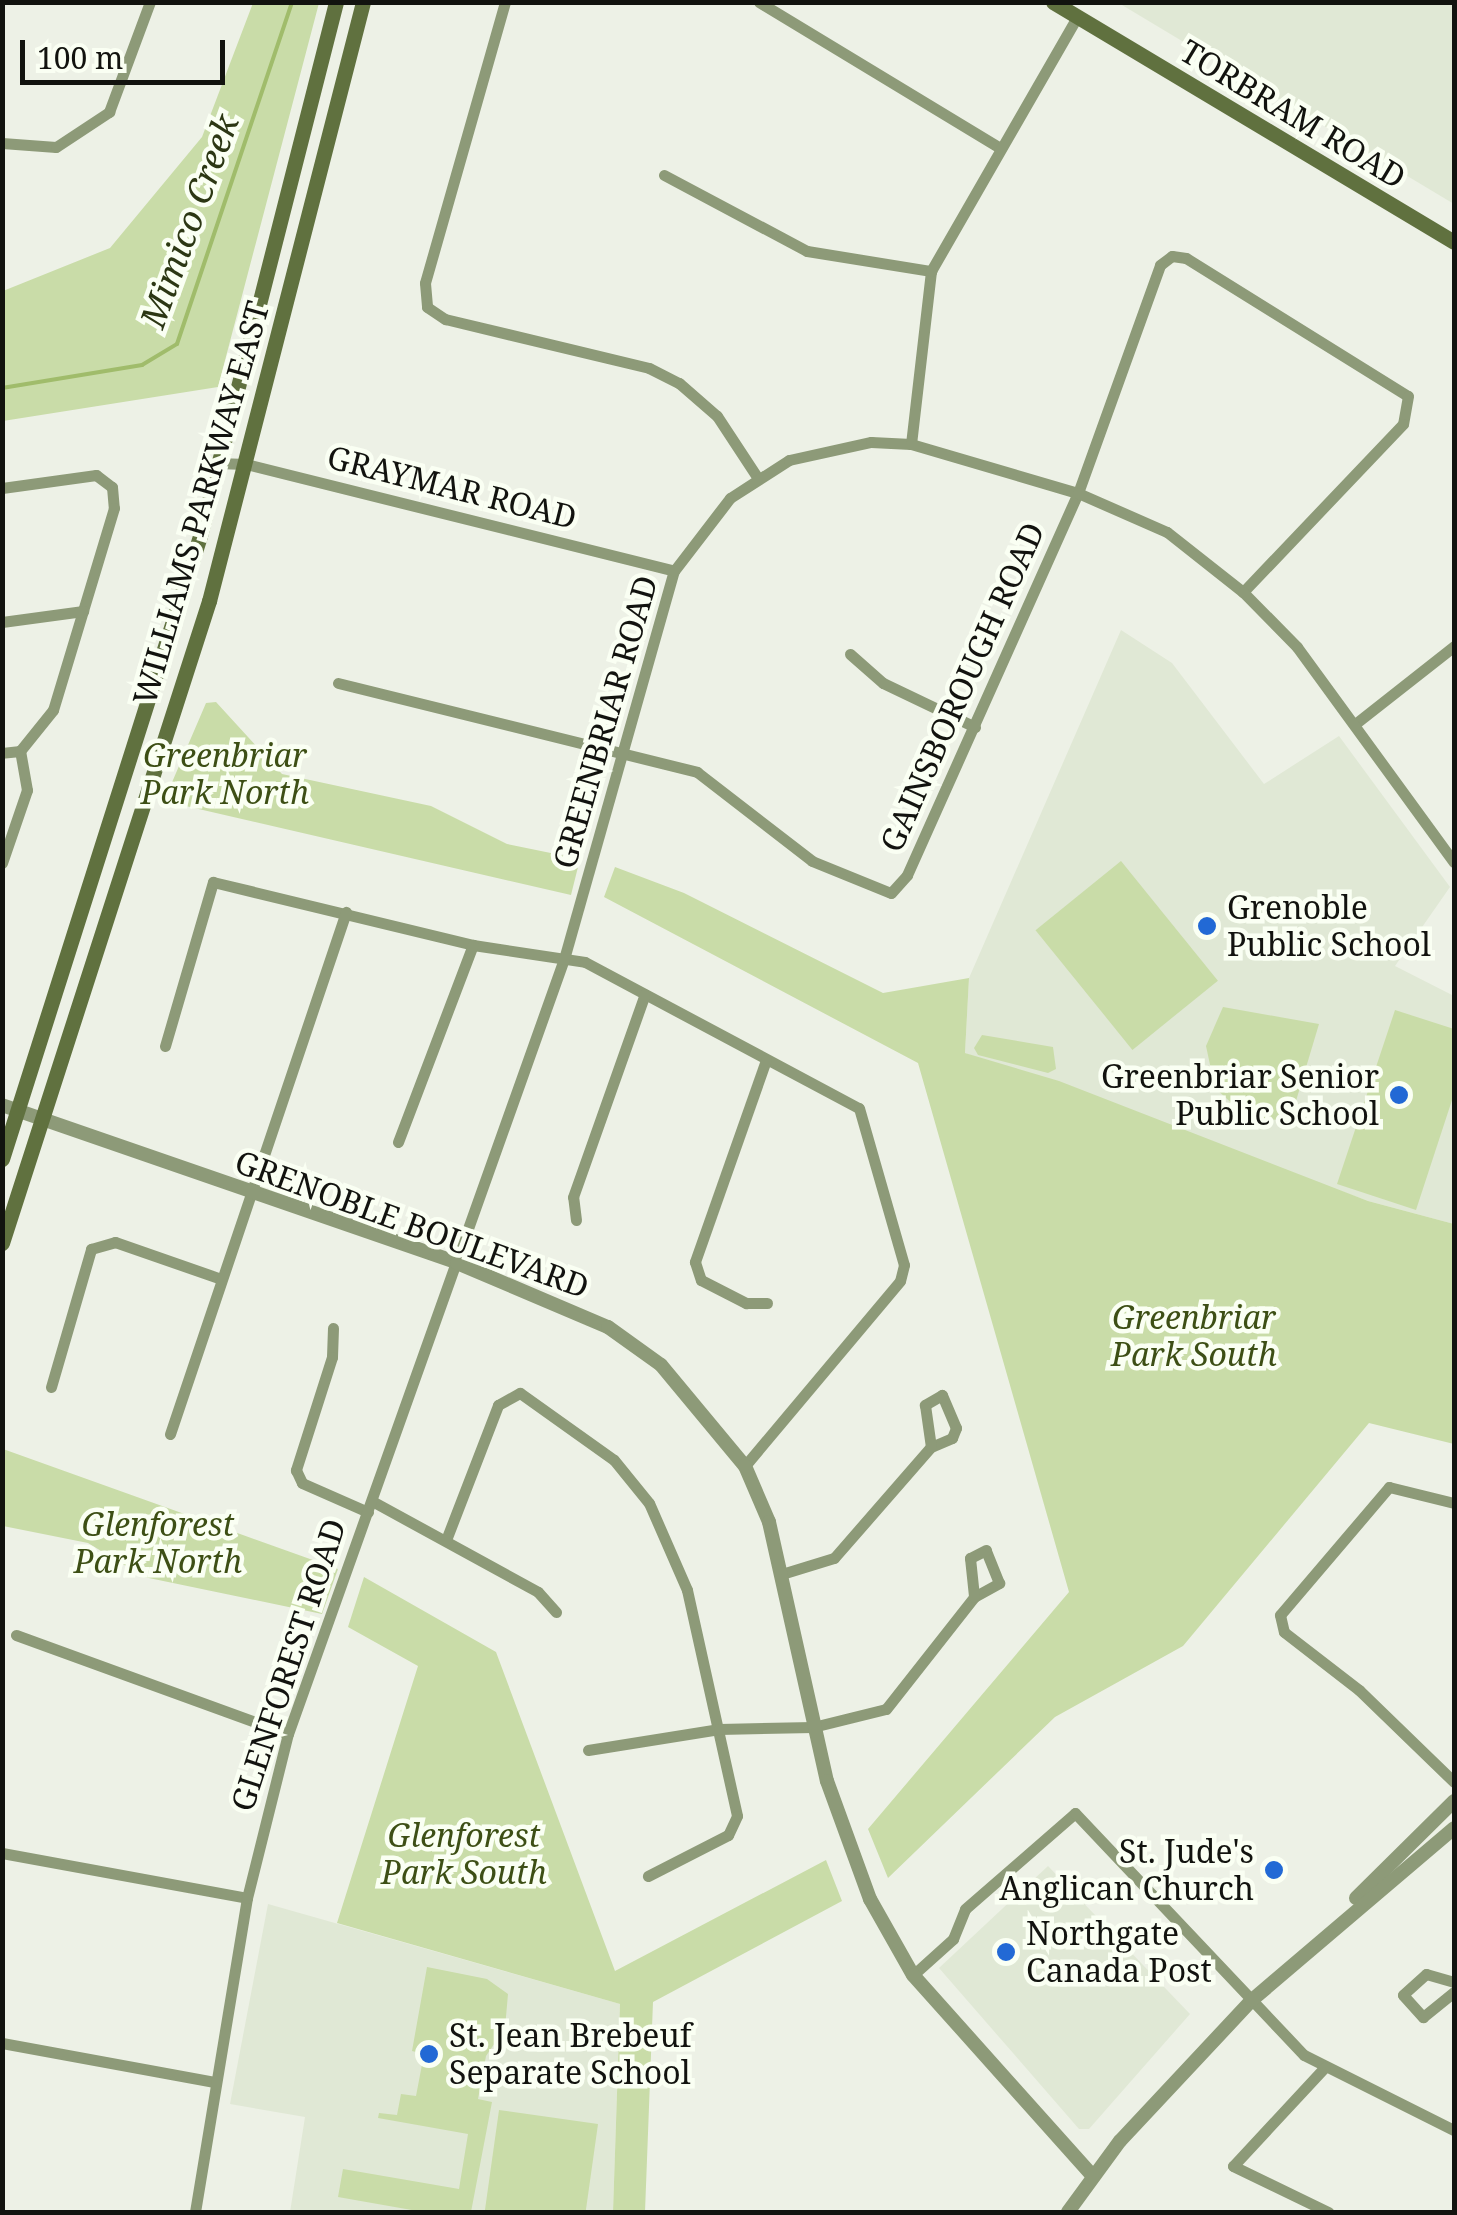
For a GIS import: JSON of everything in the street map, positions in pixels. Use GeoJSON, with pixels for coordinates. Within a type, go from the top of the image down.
{"type":"FeatureCollection","features":[{"type":"Feature","properties":{"kind":"main road","name":"WILLIAMS PARKWAY EAST"},"geometry":{"type":"LineString","coordinates":[[2,1159],[10,1107],[177,616],[336,2]]}},
{"type":"Feature","properties":{"kind":"main road","name":"WILLIAMS PARKWAY EAST"},"geometry":{"type":"LineString","coordinates":[[2,1243],[208,602],[363,2]]}},
{"type":"Feature","properties":{"kind":"main road","name":"TORBRAM ROAD"},"geometry":{"type":"LineString","coordinates":[[1052,2],[1454,242]]}},
{"type":"Feature","properties":{"kind":"street"},"geometry":{"type":"LineString","coordinates":[[2,142],[56,147],[109,112],[150,2]]}},
{"type":"Feature","properties":{"kind":"street"},"geometry":{"type":"LineString","coordinates":[[505,2],[425,283],[426,307],[445,319],[650,368],[679,383],[717,416],[757,477]]}},
{"type":"Feature","properties":{"kind":"street"},"geometry":{"type":"LineString","coordinates":[[759,2],[997,146]]}},
{"type":"Feature","properties":{"kind":"street"},"geometry":{"type":"LineString","coordinates":[[910,444],[931,270],[997,146],[1077,17]]}},
{"type":"Feature","properties":{"kind":"street"},"geometry":{"type":"LineString","coordinates":[[664,175],[807,251],[931,270]]}},
{"type":"Feature","properties":{"kind":"street","name":"GAINSBOROUGH ROAD"},"geometry":{"type":"LineString","coordinates":[[626,753],[696,772],[812,861],[891,893],[907,876],[1078,493],[1160,265],[1172,256],[1186,258],[1408,396],[1403,424],[1243,592]]}},
{"type":"Feature","properties":{"kind":"street","name":"GREENBRIAR ROAD"},"geometry":{"type":"LineString","coordinates":[[457,1264],[564,959],[626,753],[674,571],[710,520],[757,477],[836,447],[910,444],[1078,493],[1168,532],[1243,592],[1297,647],[1454,862]]}},
{"type":"Feature","properties":{"kind":"street","name":"GRAYMAR ROAD"},"geometry":{"type":"LineString","coordinates":[[217,463],[246,464],[674,571]]}},
{"type":"Feature","properties":{"kind":"street"},"geometry":{"type":"LineString","coordinates":[[2,488],[96,475],[112,487],[114,508],[53,710],[20,751],[2,753]]}},
{"type":"Feature","properties":{"kind":"street"},"geometry":{"type":"LineString","coordinates":[[2,622],[83,612]]}},
{"type":"Feature","properties":{"kind":"street"},"geometry":{"type":"LineString","coordinates":[[1355,724],[1454,646]]}},
{"type":"Feature","properties":{"kind":"street"},"geometry":{"type":"LineString","coordinates":[[850,654],[883,683],[975,726]]}},
{"type":"Feature","properties":{"kind":"street"},"geometry":{"type":"LineString","coordinates":[[338,683],[626,753]]}},
{"type":"Feature","properties":{"kind":"street"},"geometry":{"type":"LineString","coordinates":[[2,863],[27,790],[20,751]]}},
{"type":"Feature","properties":{"kind":"street"},"geometry":{"type":"LineString","coordinates":[[165,1046],[213,882],[473,945],[585,962],[860,1108],[904,1265],[888,1299],[745,1466]]}},
{"type":"Feature","properties":{"kind":"street"},"geometry":{"type":"LineString","coordinates":[[170,1434],[247,1191],[346,912]]}},
{"type":"Feature","properties":{"kind":"street"},"geometry":{"type":"LineString","coordinates":[[398,1142],[473,945]]}},
{"type":"Feature","properties":{"kind":"street"},"geometry":{"type":"LineString","coordinates":[[576,1220],[574,1197],[645,994]]}},
{"type":"Feature","properties":{"kind":"street"},"geometry":{"type":"LineString","coordinates":[[766,1060],[694,1262],[701,1280],[746,1304],[767,1302]]}},
{"type":"Feature","properties":{"kind":"street","name":"GRENOBLE BOULEVARD"},"geometry":{"type":"LineString","coordinates":[[10,1107],[42,1114],[457,1264],[608,1327],[661,1365],[745,1466],[786,1573],[814,1728],[856,1868],[914,1975],[1093,2176]]}},
{"type":"Feature","properties":{"kind":"street"},"geometry":{"type":"LineString","coordinates":[[50,1387],[91,1249],[115,1242],[221,1279]]}},
{"type":"Feature","properties":{"kind":"street","name":"GLENFOREST ROAD"},"geometry":{"type":"LineString","coordinates":[[195,2212],[247,1898],[288,1734],[457,1264]]}},
{"type":"Feature","properties":{"kind":"street"},"geometry":{"type":"LineString","coordinates":[[333,1328],[332,1357],[296,1470],[302,1483],[370,1506],[446,1540],[538,1592],[556,1612]]}},
{"type":"Feature","properties":{"kind":"street"},"geometry":{"type":"LineString","coordinates":[[446,1540],[498,1406],[520,1393],[538,1401],[614,1460],[648,1503],[687,1590],[719,1729],[734,1828],[648,1876]]}},
{"type":"Feature","properties":{"kind":"street"},"geometry":{"type":"LineString","coordinates":[[786,1573],[845,1549],[931,1447]]}},
{"type":"Feature","properties":{"kind":"street"},"geometry":{"type":"LineString","coordinates":[[1454,1504],[1389,1487],[1280,1615],[1284,1632],[1359,1690],[1454,1782]]}},
{"type":"Feature","properties":{"kind":"street"},"geometry":{"type":"LineString","coordinates":[[588,1750],[719,1729],[814,1728],[886,1710],[974,1597]]}},
{"type":"Feature","properties":{"kind":"street"},"geometry":{"type":"LineString","coordinates":[[16,1635],[288,1734]]}},
{"type":"Feature","properties":{"kind":"street"},"geometry":{"type":"LineString","coordinates":[[1323,1936],[1454,1801]]}},
{"type":"Feature","properties":{"kind":"street"},"geometry":{"type":"LineString","coordinates":[[914,1975],[953,1939],[965,1910],[1076,1813],[1252,2000],[1273,2028],[1325,2067],[1454,2130]]}},
{"type":"Feature","properties":{"kind":"street"},"geometry":{"type":"LineString","coordinates":[[1068,2212],[1093,2176],[1252,2000],[1454,1828]]}},
{"type":"Feature","properties":{"kind":"street"},"geometry":{"type":"LineString","coordinates":[[2,1852],[247,1898]]}},
{"type":"Feature","properties":{"kind":"street"},"geometry":{"type":"LineString","coordinates":[[1454,1982],[1426,1974],[1403,1996],[1422,2017],[1454,1992]]}},
{"type":"Feature","properties":{"kind":"street"},"geometry":{"type":"LineString","coordinates":[[2,2043],[214,2082]]}},
{"type":"Feature","properties":{"kind":"street"},"geometry":{"type":"LineString","coordinates":[[1325,2067],[1234,2166],[1328,2212]]}},
{"type":"Feature","properties":{"kind":"shaded area"},"geometry":{"type":"Polygon","coordinates":[[[1124,2],[1454,3],[1454,204],[1122,5],[1124,2]]]}},
{"type":"Feature","properties":{"kind":"shaded area","name":"Grenoble Public School"},"geometry":{"type":"Polygon","coordinates":[[[1121,630],[1172,663],[1264,784],[1339,736],[1450,887],[1395,966],[1454,996],[1454,1224],[1368,1201],[965,1053],[969,978],[1121,630]]]}},
{"type":"Feature","properties":{"kind":"shaded area"},"geometry":{"type":"Polygon","coordinates":[[[1048,1866],[1190,2014],[1089,2129],[1079,2129],[939,1968],[1048,1866]]]}},
{"type":"Feature","properties":{"kind":"shaded area","name":"St. Jean Brebeuf Separate School"},"geometry":{"type":"Polygon","coordinates":[[[268,1904],[620,2004],[613,2212],[290,2212],[305,2117],[230,2104],[268,1904]]]}},
{"type":"Feature","properties":{"kind":"green space"},"geometry":{"type":"Polygon","coordinates":[[[253,3],[319,3],[218,387],[3,421],[3,291],[110,248],[202,137],[253,3]]]}},
{"type":"Feature","properties":{"kind":"green space","name":"Greenbriar Park North"},"geometry":{"type":"Polygon","coordinates":[[[216,702],[282,774],[431,806],[507,844],[580,859],[571,895],[164,801],[206,703],[216,702]]]}},
{"type":"Feature","properties":{"kind":"green space"},"geometry":{"type":"Polygon","coordinates":[[[1121,861],[1218,981],[1132,1050],[1036,930],[1121,861]]]}},
{"type":"Feature","properties":{"kind":"green space","name":"Greenbriar Park South"},"geometry":{"type":"Polygon","coordinates":[[[615,867],[684,893],[883,993],[969,978],[965,1053],[1059,1081],[1368,1201],[1454,1224],[1454,1444],[1369,1423],[1183,1646],[1055,1717],[888,1878],[868,1829],[1069,1592],[918,1063],[604,897],[615,867]]]}},
{"type":"Feature","properties":{"kind":"green space"},"geometry":{"type":"Polygon","coordinates":[[[1223,1007],[1319,1024],[1290,1121],[1247,1117],[1215,1088],[1206,1046],[1223,1007]]]}},
{"type":"Feature","properties":{"kind":"green space","name":"Greenbriar Senior Public School"},"geometry":{"type":"Polygon","coordinates":[[[1395,1010],[1454,1029],[1454,1094],[1416,1210],[1337,1184],[1395,1010]]]}},
{"type":"Feature","properties":{"kind":"green space"},"geometry":{"type":"Polygon","coordinates":[[[982,1035],[1053,1047],[1056,1069],[1048,1073],[978,1055],[974,1048],[982,1035]]]}},
{"type":"Feature","properties":{"kind":"green space","name":"Glenforest Park North"},"geometry":{"type":"Polygon","coordinates":[[[3,1449],[338,1569],[322,1614],[144,1577],[88,1543],[3,1526],[3,1449]]]}},
{"type":"Feature","properties":{"kind":"green space","name":"Glenforest Park South"},"geometry":{"type":"Polygon","coordinates":[[[364,1577],[496,1652],[615,1971],[826,1860],[842,1901],[653,2002],[645,2212],[613,2212],[620,2004],[337,1923],[418,1666],[348,1627],[364,1577]]]}},
{"type":"Feature","properties":{"kind":"green space"},"geometry":{"type":"Polygon","coordinates":[[[427,1967],[487,1979],[508,1994],[505,2028],[486,2056],[478,2099],[492,2102],[471,2212],[423,2212],[338,2197],[343,2169],[459,2189],[468,2134],[378,2118],[379,2113],[397,2115],[401,2094],[416,2096],[424,2054],[412,2051],[427,1967]]]}},
{"type":"Feature","properties":{"kind":"green space"},"geometry":{"type":"Polygon","coordinates":[[[499,2110],[598,2124],[586,2212],[485,2212],[499,2110]]]}},
{"type":"Feature","properties":{"kind":"waterway","name":"Mimico Creek"},"geometry":{"type":"LineString","coordinates":[[2,388],[142,365],[177,344],[292,2]]}},
{"type":"Feature","properties":{"kind":"place","name":"Grenoble Public School"},"geometry":{"type":"Point","coordinates":[1207,926]}},
{"type":"Feature","properties":{"kind":"place","name":"Greenbriar Senior Public School"},"geometry":{"type":"Point","coordinates":[1399,1095]}},
{"type":"Feature","properties":{"kind":"place","name":"St. Jude's Anglican Church"},"geometry":{"type":"Point","coordinates":[1274,1870]}},
{"type":"Feature","properties":{"kind":"place","name":"Northgate Canada Post"},"geometry":{"type":"Point","coordinates":[1006,1952]}},
{"type":"Feature","properties":{"kind":"place","name":"St. Jean Brebeuf Separate School"},"geometry":{"type":"Point","coordinates":[429,2054]}}]}
